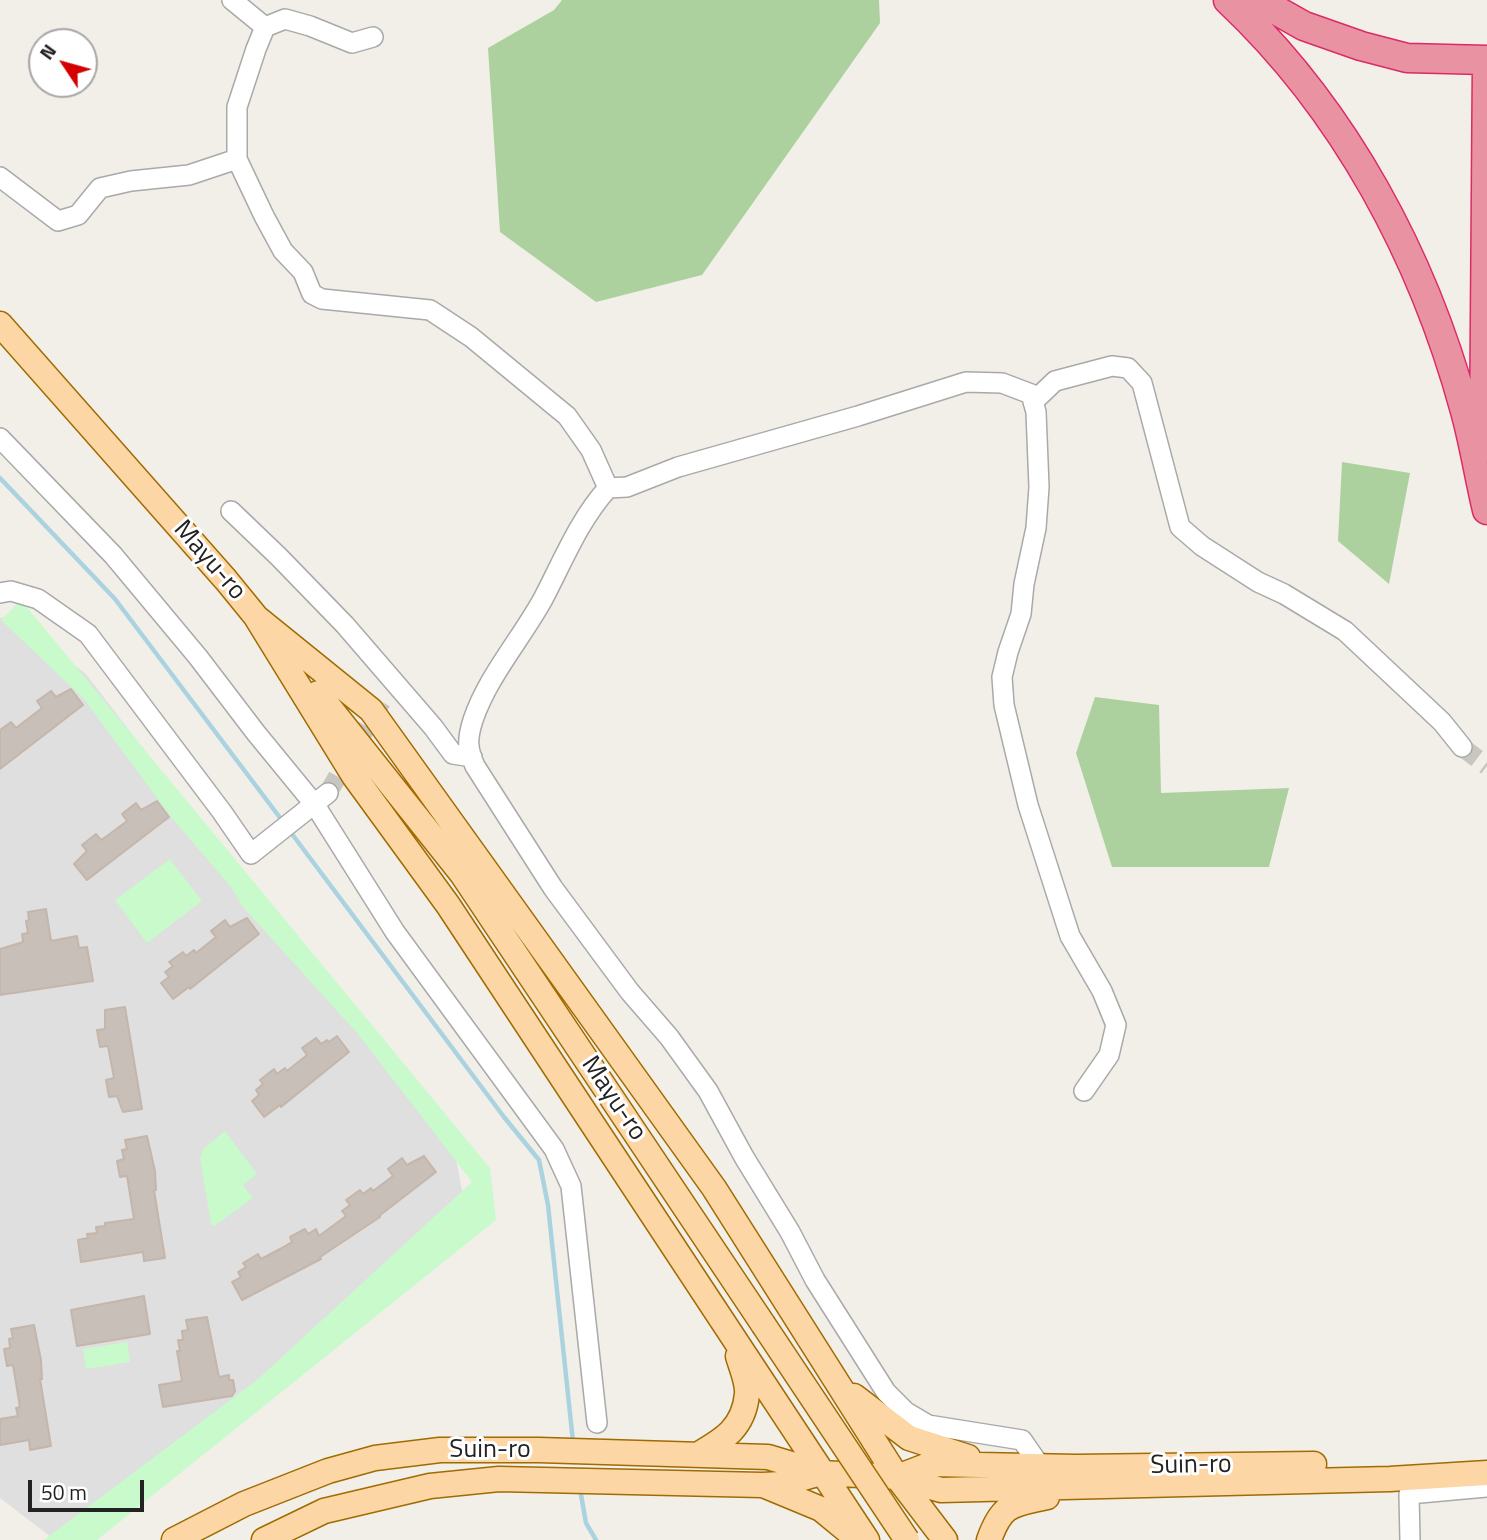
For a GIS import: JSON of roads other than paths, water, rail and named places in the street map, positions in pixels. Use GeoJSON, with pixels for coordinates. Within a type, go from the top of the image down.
{"type":"FeatureCollection","features":[{"type":"Feature","properties":{"kind":"highway"},"geometry":{"type":"LineString","coordinates":[[1228,0],[1259,29],[1317,100],[1356,157],[1392,218],[1435,318],[1465,412],[1485,504]]}},
{"type":"Feature","properties":{"kind":"highway"},"geometry":{"type":"LineString","coordinates":[[1258,0],[1304,26],[1407,58],[1487,61],[1485,504]]}},
{"type":"Feature","properties":{"kind":"main road","name":"Mayu-ro"},"geometry":{"type":"LineString","coordinates":[[0,324],[226,580],[462,874],[906,1540]]}},
{"type":"Feature","properties":{"kind":"main road"},"geometry":{"type":"LineString","coordinates":[[256,617],[370,710],[714,1188],[897,1477],[944,1540]]}},
{"type":"Feature","properties":{"kind":"main road"},"geometry":{"type":"LineString","coordinates":[[256,617],[354,776],[448,905],[867,1540]]}},
{"type":"Feature","properties":{"kind":"main road"},"geometry":{"type":"LineString","coordinates":[[696,1455],[728,1437],[740,1418],[747,1392],[734,1338]]}},
{"type":"Feature","properties":{"kind":"main road"},"geometry":{"type":"LineString","coordinates":[[841,1386],[909,1438],[992,1465]]}},
{"type":"Feature","properties":{"kind":"main road","name":"Suin-ro"},"geometry":{"type":"LineString","coordinates":[[174,1540],[244,1504],[328,1471],[375,1458],[440,1450],[539,1450],[768,1457],[821,1473],[897,1477],[941,1490],[1390,1479],[1487,1473]]}},
{"type":"Feature","properties":{"kind":"main road","name":"Suin-ro"},"geometry":{"type":"LineString","coordinates":[[897,1477],[931,1464],[1040,1466],[1395,1463],[1487,1456]]}},
{"type":"Feature","properties":{"kind":"main road","name":"Suin-ro"},"geometry":{"type":"LineString","coordinates":[[264,1540],[324,1511],[430,1486],[499,1479],[762,1485],[782,1484],[821,1473]]}},
{"type":"Feature","properties":{"kind":"main road"},"geometry":{"type":"LineString","coordinates":[[762,1485],[821,1509],[858,1540]]}},
{"type":"Feature","properties":{"kind":"main road"},"geometry":{"type":"LineString","coordinates":[[989,1540],[996,1520],[1011,1505],[1109,1485]]}},
{"type":"Feature","properties":{"kind":"street"},"geometry":{"type":"LineString","coordinates":[[232,0],[265,27]]}},
{"type":"Feature","properties":{"kind":"street"},"geometry":{"type":"LineString","coordinates":[[373,37],[352,43],[285,19],[265,27],[237,107],[237,159],[270,228],[283,251],[303,272],[312,294],[323,299],[430,310],[471,337],[567,416],[591,450],[608,488]]}},
{"type":"Feature","properties":{"kind":"street"},"geometry":{"type":"LineString","coordinates":[[0,177],[58,221],[78,215],[100,188],[131,181],[189,175],[237,159]]}},
{"type":"Feature","properties":{"kind":"street"},"geometry":{"type":"LineString","coordinates":[[1033,402],[1055,381],[1112,366],[1128,368],[1143,383],[1180,527],[1202,546],[1258,582],[1284,594],[1345,631],[1442,722],[1462,747]]}},
{"type":"Feature","properties":{"kind":"street"},"geometry":{"type":"LineString","coordinates":[[1040,1466],[1022,1440],[928,1425],[906,1412],[886,1392],[815,1280],[708,1091],[553,888],[467,747],[473,720],[486,690],[543,599],[584,520],[608,488],[627,487],[678,467],[966,382],[1002,383],[1031,394],[1036,412],[1039,487],[1036,528],[1024,584],[1021,614],[1002,677],[1004,705],[1028,805],[1070,936],[1102,991],[1116,1025],[1109,1055],[1084,1091]]}},
{"type":"Feature","properties":{"kind":"street"},"geometry":{"type":"LineString","coordinates":[[0,438],[113,555],[198,657],[256,733],[318,802],[396,932],[554,1149],[571,1186],[597,1423]]}},
{"type":"Feature","properties":{"kind":"street"},"geometry":{"type":"LineString","coordinates":[[231,511],[345,625],[389,690],[433,727],[453,754],[472,757]]}},
{"type":"Feature","properties":{"kind":"street"},"geometry":{"type":"LineString","coordinates":[[0,593],[11,592],[38,599],[88,634],[251,854],[318,802]]}},
{"type":"Feature","properties":{"kind":"street"},"geometry":{"type":"LineString","coordinates":[[1410,1540],[1409,1494],[1487,1487]]}},
{"type":"Feature","properties":{"kind":"waterway"},"geometry":{"type":"LineString","coordinates":[[0,478],[115,599],[284,823]]}},
{"type":"Feature","properties":{"kind":"waterway"},"geometry":{"type":"LineString","coordinates":[[289,830],[539,1160],[548,1205],[573,1442]]}},
{"type":"Feature","properties":{"kind":"waterway"},"geometry":{"type":"LineString","coordinates":[[580,1489],[586,1523],[596,1540]]}},
{"type":"Feature","properties":{"kind":"tunnel"},"geometry":{"type":"LineString","coordinates":[[328,793],[384,697]]}},
{"type":"Feature","properties":{"kind":"tunnel"},"geometry":{"type":"LineString","coordinates":[[1462,747],[1487,766]]}}]}
